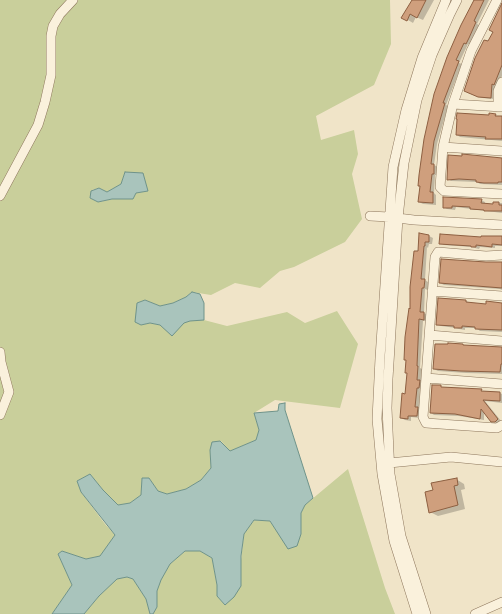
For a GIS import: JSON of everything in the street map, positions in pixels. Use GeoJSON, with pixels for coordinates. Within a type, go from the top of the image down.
{"type":"FeatureCollection","features":[{"type":"Feature","properties":{"kind":"street"},"geometry":{"type":"LineString","coordinates":[[0,196],[38,125],[45,102],[50,75],[50,36],[53,26],[60,14],[73,0]]}},
{"type":"Feature","properties":{"kind":"street"},"geometry":{"type":"LineString","coordinates":[[426,614],[401,536],[389,463],[387,408],[393,217],[393,167],[406,110],[422,58],[446,0]]}},
{"type":"Feature","properties":{"kind":"street"},"geometry":{"type":"LineString","coordinates":[[417,614],[394,541],[382,474],[378,419],[380,358],[393,217],[417,100],[432,55],[457,0]]}},
{"type":"Feature","properties":{"kind":"street"},"geometry":{"type":"LineString","coordinates":[[497,0],[471,51],[453,104],[443,147],[440,187],[444,191],[502,194]]}},
{"type":"Feature","properties":{"kind":"street"},"geometry":{"type":"LineString","coordinates":[[453,104],[500,107],[498,91],[502,82]]}},
{"type":"Feature","properties":{"kind":"street"},"geometry":{"type":"LineString","coordinates":[[443,147],[502,151]]}},
{"type":"Feature","properties":{"kind":"street"},"geometry":{"type":"LineString","coordinates":[[370,216],[502,225]]}},
{"type":"Feature","properties":{"kind":"street"},"geometry":{"type":"LineString","coordinates":[[502,255],[486,256],[438,252],[435,257],[423,418],[426,423],[497,428],[502,425]]}},
{"type":"Feature","properties":{"kind":"street"},"geometry":{"type":"LineString","coordinates":[[432,291],[502,296]]}},
{"type":"Feature","properties":{"kind":"street"},"geometry":{"type":"LineString","coordinates":[[429,335],[502,341]]}},
{"type":"Feature","properties":{"kind":"street"},"geometry":{"type":"LineString","coordinates":[[0,352],[1,362],[9,392],[0,415]]}},
{"type":"Feature","properties":{"kind":"street"},"geometry":{"type":"LineString","coordinates":[[426,378],[502,384]]}},
{"type":"Feature","properties":{"kind":"street"},"geometry":{"type":"LineString","coordinates":[[389,463],[451,456],[502,462]]}},
{"type":"Feature","properties":{"kind":"street"},"geometry":{"type":"LineString","coordinates":[[475,614],[502,602]]}},
{"type":"Feature","properties":{"kind":"green space"},"geometry":{"type":"Polygon","coordinates":[[[0,0],[390,0],[391,44],[374,85],[316,116],[321,140],[354,130],[358,154],[352,174],[362,219],[345,242],[294,267],[280,271],[260,288],[235,283],[211,295],[192,292],[186,297],[173,303],[160,306],[145,300],[137,303],[137,314],[141,325],[150,323],[160,325],[165,329],[190,320],[204,320],[227,326],[287,312],[305,323],[337,311],[358,344],[340,408],[275,400],[254,413],[259,430],[256,440],[230,451],[221,441],[210,450],[211,468],[201,480],[186,489],[167,494],[158,491],[149,478],[142,478],[141,495],[130,503],[118,505],[90,474],[77,481],[81,492],[115,535],[101,556],[86,559],[62,551],[58,554],[72,585],[52,614],[0,614],[0,0]],[[125,172],[121,184],[107,192],[99,188],[92,190],[90,198],[99,202],[112,199],[133,199],[136,193],[148,191],[125,172]]]}},
{"type":"Feature","properties":{"kind":"green space"},"geometry":{"type":"Polygon","coordinates":[[[348,469],[385,588],[395,614],[153,614],[157,607],[157,591],[160,580],[170,564],[185,551],[200,551],[212,558],[217,585],[217,596],[225,605],[240,569],[244,534],[254,520],[270,521],[277,531],[301,534],[301,513],[305,505],[348,469]]]}},
{"type":"Feature","properties":{"kind":"green space"},"geometry":{"type":"Polygon","coordinates":[[[127,577],[133,579],[146,599],[150,614],[84,614],[117,578],[127,577]]]}},
{"type":"Feature","properties":{"kind":"water"},"geometry":{"type":"Polygon","coordinates":[[[125,172],[143,173],[148,191],[136,193],[133,199],[112,199],[98,202],[90,198],[91,191],[99,188],[107,192],[121,184],[125,172]]]}},
{"type":"Feature","properties":{"kind":"water"},"geometry":{"type":"Polygon","coordinates":[[[192,292],[200,294],[204,303],[204,320],[184,323],[172,336],[160,325],[150,323],[141,325],[135,322],[137,303],[145,300],[160,306],[173,303],[186,297],[192,292]]]}},
{"type":"Feature","properties":{"kind":"water"},"geometry":{"type":"Polygon","coordinates":[[[285,403],[285,410],[313,498],[305,505],[301,513],[301,534],[297,546],[288,549],[270,521],[254,520],[244,534],[241,556],[241,586],[234,597],[225,605],[217,596],[217,585],[212,558],[200,551],[185,551],[170,564],[161,580],[157,591],[157,607],[153,614],[150,614],[146,599],[133,579],[127,577],[117,579],[99,596],[84,614],[52,614],[72,585],[58,554],[62,551],[86,559],[100,556],[115,535],[81,492],[77,481],[90,474],[118,505],[130,503],[141,495],[142,478],[149,478],[158,491],[167,494],[186,489],[201,480],[211,468],[210,450],[212,442],[220,441],[230,451],[256,440],[259,430],[254,413],[278,411],[279,404],[285,403]]]}},
{"type":"Feature","properties":{"kind":"building"},"geometry":{"type":"Polygon","coordinates":[[[412,0],[426,0],[417,18],[410,14],[407,21],[401,18],[412,0]]]}},
{"type":"Feature","properties":{"kind":"building"},"geometry":{"type":"Polygon","coordinates":[[[474,0],[484,0],[474,21],[476,22],[469,38],[466,44],[464,43],[456,60],[459,61],[443,103],[445,103],[434,141],[431,164],[434,164],[434,174],[432,174],[430,192],[433,192],[433,203],[418,202],[420,186],[418,186],[419,175],[424,139],[434,94],[447,57],[474,0]]]}},
{"type":"Feature","properties":{"kind":"building"},"geometry":{"type":"Polygon","coordinates":[[[502,3],[502,65],[494,85],[492,84],[491,98],[478,97],[464,91],[475,58],[484,40],[488,41],[493,32],[489,30],[502,3]]]}},
{"type":"Feature","properties":{"kind":"building"},"geometry":{"type":"Polygon","coordinates":[[[457,113],[489,115],[489,113],[496,114],[495,116],[502,116],[502,139],[485,139],[486,137],[456,135],[457,113]]]}},
{"type":"Feature","properties":{"kind":"building"},"geometry":{"type":"Polygon","coordinates":[[[462,154],[502,158],[502,182],[484,183],[476,182],[476,180],[447,180],[448,155],[462,156],[462,154]]]}},
{"type":"Feature","properties":{"kind":"building"},"geometry":{"type":"Polygon","coordinates":[[[443,197],[482,199],[481,203],[493,204],[493,202],[499,202],[499,205],[502,205],[502,211],[484,211],[470,209],[470,207],[452,206],[452,208],[443,208],[443,197]]]}},
{"type":"Feature","properties":{"kind":"building"},"geometry":{"type":"Polygon","coordinates":[[[419,233],[429,235],[429,242],[425,242],[424,246],[421,279],[425,279],[424,288],[422,288],[420,312],[424,312],[424,320],[419,319],[417,380],[420,380],[419,388],[417,388],[415,407],[418,407],[417,416],[408,416],[408,419],[400,418],[402,393],[405,394],[407,373],[405,373],[406,360],[404,360],[405,337],[409,308],[410,309],[410,287],[414,251],[418,251],[419,233]]]}},
{"type":"Feature","properties":{"kind":"building"},"geometry":{"type":"Polygon","coordinates":[[[440,234],[481,237],[502,236],[502,245],[492,244],[492,247],[476,245],[476,247],[471,247],[439,244],[440,234]]]}},
{"type":"Feature","properties":{"kind":"building"},"geometry":{"type":"Polygon","coordinates":[[[441,259],[502,262],[502,288],[439,283],[441,259]]]}},
{"type":"Feature","properties":{"kind":"building"},"geometry":{"type":"Polygon","coordinates":[[[438,298],[466,300],[466,302],[486,304],[486,301],[502,303],[502,330],[475,329],[475,327],[462,326],[462,328],[454,328],[454,326],[436,325],[438,298]]]}},
{"type":"Feature","properties":{"kind":"building"},"geometry":{"type":"Polygon","coordinates":[[[448,343],[502,347],[502,364],[500,372],[433,369],[435,344],[448,343]]]}},
{"type":"Feature","properties":{"kind":"building"},"geometry":{"type":"Polygon","coordinates":[[[432,385],[500,392],[500,401],[483,400],[498,419],[495,422],[491,422],[481,409],[480,419],[455,414],[430,413],[432,385]]]}},
{"type":"Feature","properties":{"kind":"building"},"geometry":{"type":"Polygon","coordinates":[[[457,478],[458,485],[454,486],[458,505],[429,513],[425,492],[433,490],[431,483],[457,478]]]}}]}
